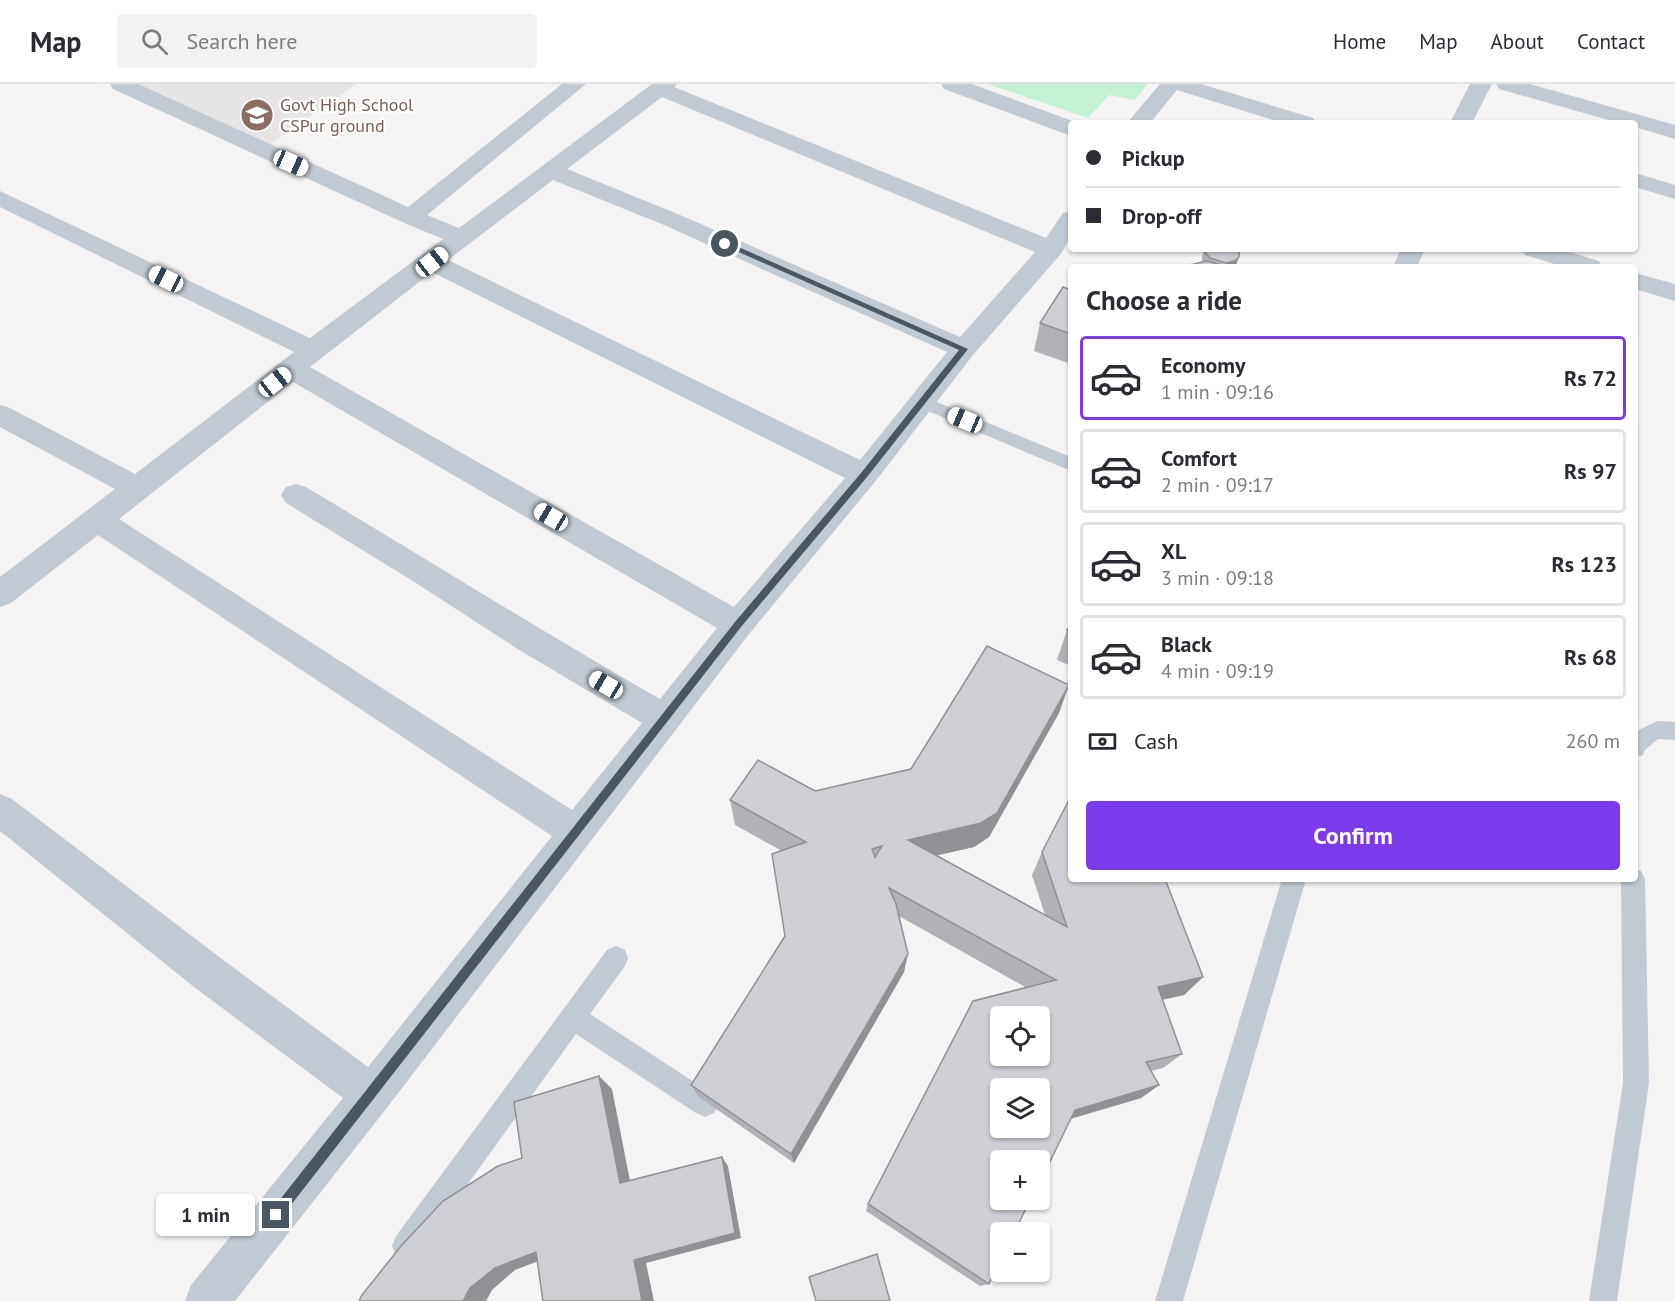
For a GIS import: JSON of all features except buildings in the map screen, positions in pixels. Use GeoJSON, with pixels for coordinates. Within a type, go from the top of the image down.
{"type":"FeatureCollection","features":[{"type":"Feature","properties":{"kind":"street"},"geometry":{"type":"LineString","coordinates":[[121,84],[410,217],[463,238]]}},
{"type":"Feature","properties":{"kind":"street"},"geometry":{"type":"LineString","coordinates":[[410,217],[575,84]]}},
{"type":"Feature","properties":{"kind":"street"},"geometry":{"type":"LineString","coordinates":[[952,84],[1068,127]]}},
{"type":"Feature","properties":{"kind":"street"},"geometry":{"type":"LineString","coordinates":[[1141,120],[1171,84]]}},
{"type":"Feature","properties":{"kind":"street"},"geometry":{"type":"LineString","coordinates":[[1179,84],[1295,120]]}},
{"type":"Feature","properties":{"kind":"street"},"geometry":{"type":"LineString","coordinates":[[1463,120],[1481,84]]}},
{"type":"Feature","properties":{"kind":"street"},"geometry":{"type":"LineString","coordinates":[[1507,84],[1633,120]]}},
{"type":"Feature","properties":{"kind":"street"},"geometry":{"type":"LineString","coordinates":[[0,594],[96,519],[139,489],[302,359],[663,86],[1051,249]]}},
{"type":"Feature","properties":{"kind":"street"},"geometry":{"type":"LineString","coordinates":[[1638,121],[1675,132]]}},
{"type":"Feature","properties":{"kind":"street"},"geometry":{"type":"LineString","coordinates":[[551,171],[672,220],[964,349]]}},
{"type":"Feature","properties":{"kind":"street"},"geometry":{"type":"LineString","coordinates":[[1638,181],[1675,192]]}},
{"type":"Feature","properties":{"kind":"street"},"geometry":{"type":"LineString","coordinates":[[0,198],[302,359],[738,624]]}},
{"type":"Feature","properties":{"kind":"street"},"geometry":{"type":"LineString","coordinates":[[207,1301],[372,1095],[738,624],[864,475],[964,349],[1051,249],[1068,223]]}},
{"type":"Feature","properties":{"kind":"street"},"geometry":{"type":"LineString","coordinates":[[1542,252],[1573,264]]}},
{"type":"Feature","properties":{"kind":"street"},"geometry":{"type":"LineString","coordinates":[[432,262],[864,475]]}},
{"type":"Feature","properties":{"kind":"street"},"geometry":{"type":"LineString","coordinates":[[1638,282],[1675,293]]}},
{"type":"Feature","properties":{"kind":"street"},"geometry":{"type":"LineString","coordinates":[[0,415],[139,489]]}},
{"type":"Feature","properties":{"kind":"street"},"geometry":{"type":"LineString","coordinates":[[296,495],[427,574],[527,639],[665,719]]}},
{"type":"Feature","properties":{"kind":"street"},"geometry":{"type":"LineString","coordinates":[[96,519],[577,833]]}},
{"type":"Feature","properties":{"kind":"street"},"geometry":{"type":"LineString","coordinates":[[0,810],[208,973],[372,1095]]}},
{"type":"Feature","properties":{"kind":"lane"},"geometry":{"type":"LineString","coordinates":[[922,402],[1068,463]]}},
{"type":"Feature","properties":{"kind":"lane"},"geometry":{"type":"LineString","coordinates":[[1638,742],[1658,728],[1675,731]]}},
{"type":"Feature","properties":{"kind":"lane"},"geometry":{"type":"LineString","coordinates":[[1169,1301],[1259,1004],[1293,882]]}},
{"type":"Feature","properties":{"kind":"lane"},"geometry":{"type":"LineString","coordinates":[[1603,1301],[1636,1083],[1633,882]]}},
{"type":"Feature","properties":{"kind":"lane"},"geometry":{"type":"LineString","coordinates":[[393,1263],[616,958]]}},
{"type":"Feature","properties":{"kind":"lane"},"geometry":{"type":"LineString","coordinates":[[573,1018],[705,1104]]}},
{"type":"Feature","properties":{"kind":"shaded area","name":"Govt High School CSPur ground"},"geometry":{"type":"Polygon","coordinates":[[[135,84],[356,84],[268,146],[135,84]]]}},
{"type":"Feature","properties":{"kind":"green space"},"geometry":{"type":"Polygon","coordinates":[[[988,84],[1147,84],[1135,100],[1109,95],[1088,118],[988,84]]]}},
{"type":"Feature","properties":{"kind":"place","name":"Govt High School CSPur ground"},"geometry":{"type":"Point","coordinates":[257,115]}},
{"type":"Feature","properties":{"kind":"route"},"geometry":{"type":"LineString","coordinates":[[276,1215],[738,624],[864,475],[964,349],[725,244]]}}]}
